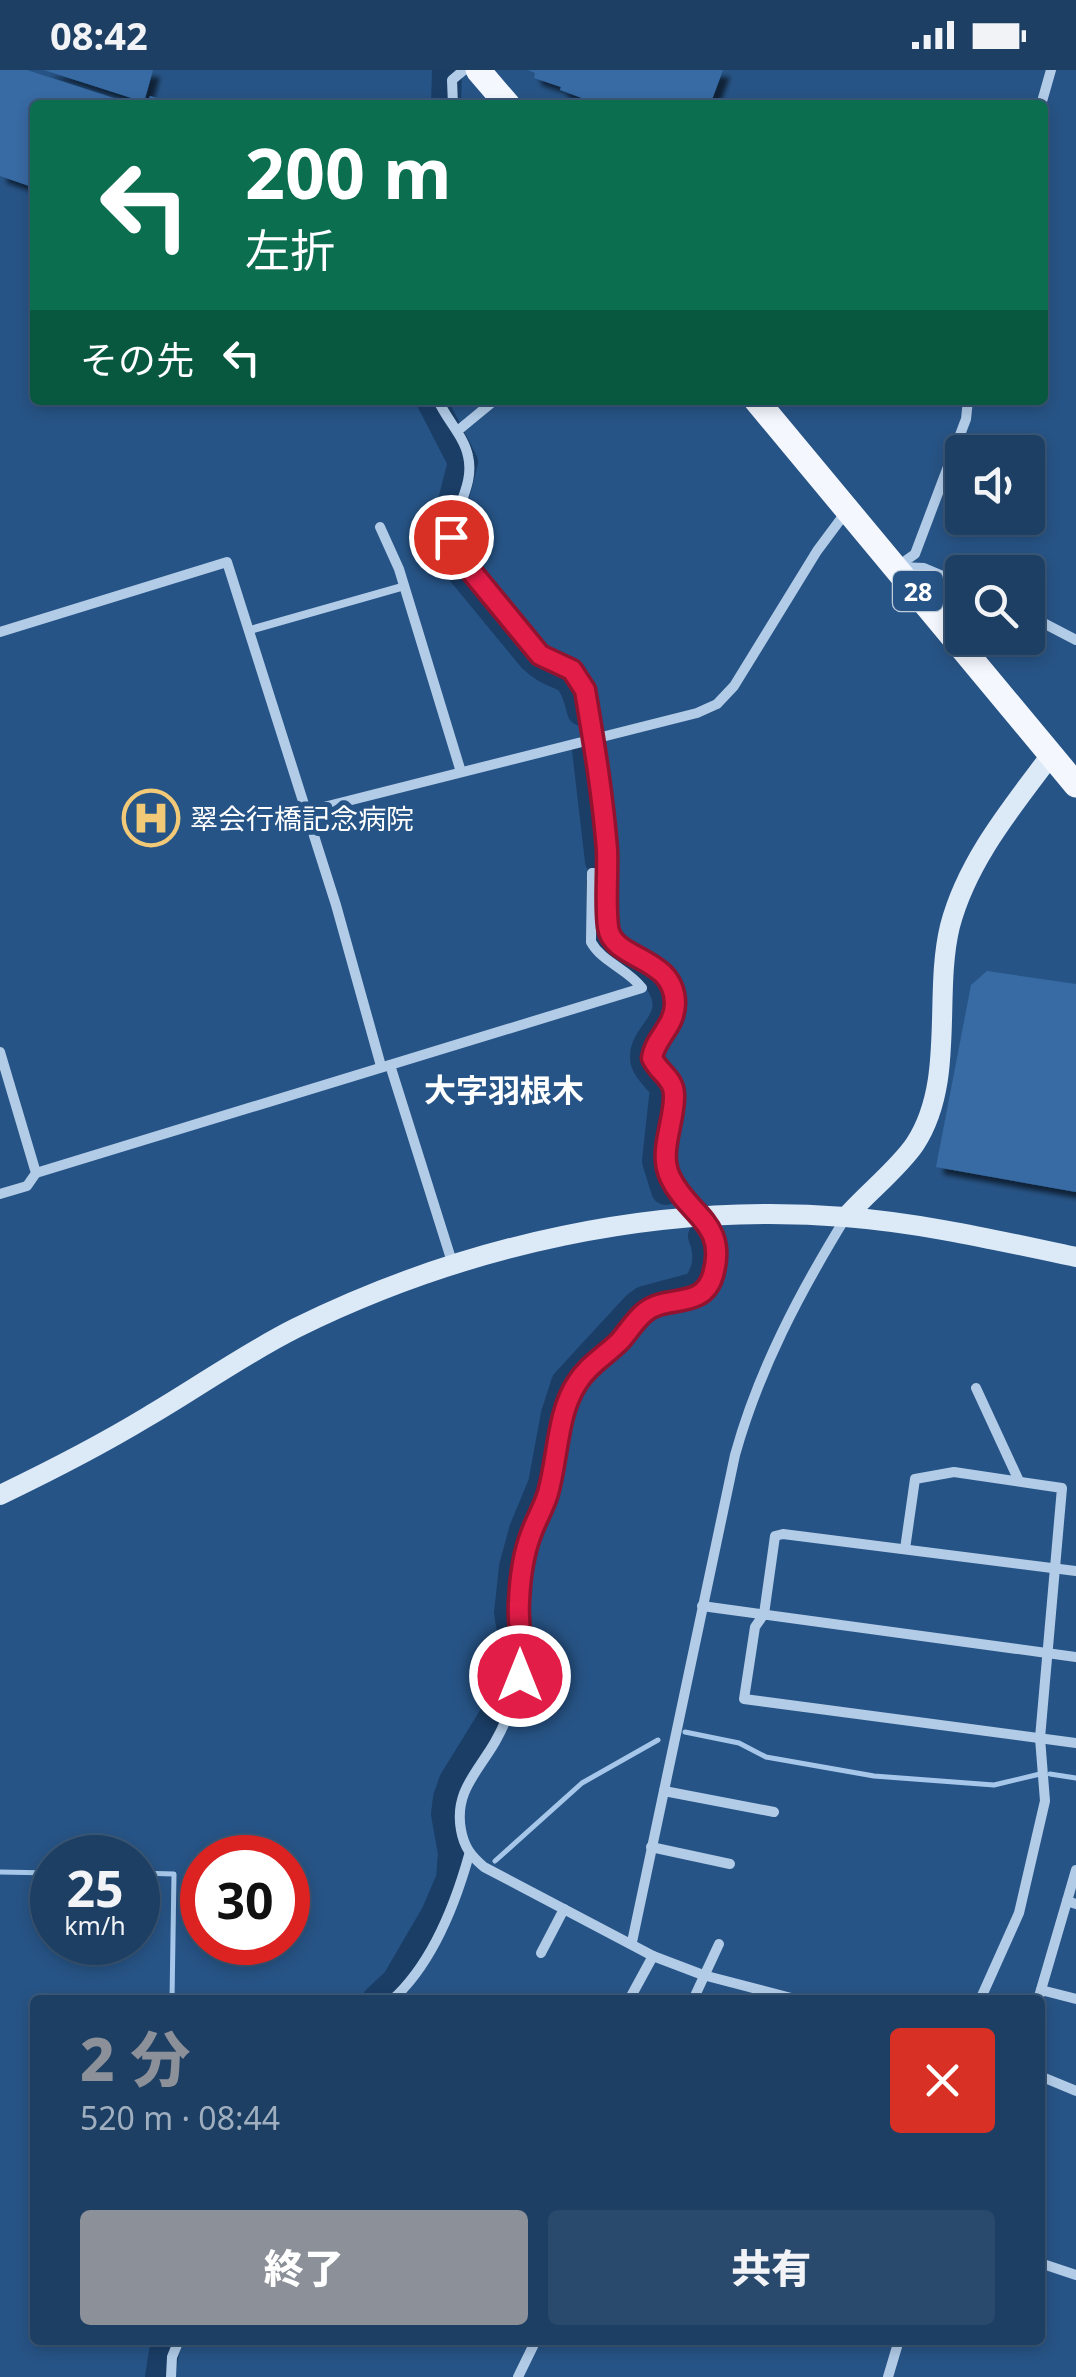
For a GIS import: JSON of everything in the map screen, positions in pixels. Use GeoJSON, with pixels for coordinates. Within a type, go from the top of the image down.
{"type":"FeatureCollection","features":[{"type":"Feature","properties":{"kind":"main road"},"geometry":{"type":"LineString","coordinates":[[478,70],[504,100]]}},
{"type":"Feature","properties":{"kind":"main road","name":"28"},"geometry":{"type":"LineString","coordinates":[[760,405],[898,566],[1076,785]]}},
{"type":"Feature","properties":{"kind":"street"},"geometry":{"type":"LineString","coordinates":[[452,100],[452,80],[464,70]]}},
{"type":"Feature","properties":{"kind":"street"},"geometry":{"type":"LineString","coordinates":[[1043,100],[1052,70]]}},
{"type":"Feature","properties":{"kind":"street"},"geometry":{"type":"LineString","coordinates":[[397,1995],[434,1942],[458,1895],[469,1855],[458,1814],[462,1793],[496,1741],[517,1691],[524,1643],[518,1606],[522,1569],[530,1536],[548,1496],[574,1386],[589,1366],[618,1343],[645,1312],[705,1291],[716,1252],[713,1230],[668,1172],[666,1160],[674,1096],[672,1081],[652,1058],[654,1047],[671,1025],[673,992],[666,976],[612,938],[608,930],[608,872],[585,690],[572,670],[540,655],[453,549],[454,518],[470,468],[464,445],[441,405]]}},
{"type":"Feature","properties":{"kind":"street"},"geometry":{"type":"LineString","coordinates":[[462,428],[489,405]]}},
{"type":"Feature","properties":{"kind":"street"},"geometry":{"type":"LineString","coordinates":[[898,566],[915,554],[966,419],[967,405]]}},
{"type":"Feature","properties":{"kind":"street"},"geometry":{"type":"LineString","coordinates":[[304,812],[698,714],[717,704],[734,686],[817,551],[847,510]]}},
{"type":"Feature","properties":{"kind":"street"},"geometry":{"type":"LineString","coordinates":[[380,528],[405,586],[462,772]]}},
{"type":"Feature","properties":{"kind":"street"},"geometry":{"type":"LineString","coordinates":[[0,632],[227,562],[348,944],[351,968],[453,1265]]}},
{"type":"Feature","properties":{"kind":"street"},"geometry":{"type":"LineString","coordinates":[[898,566],[924,568],[945,577]]}},
{"type":"Feature","properties":{"kind":"street"},"geometry":{"type":"LineString","coordinates":[[1045,624],[1076,640]]}},
{"type":"Feature","properties":{"kind":"street"},"geometry":{"type":"LineString","coordinates":[[632,1942],[734,1454],[750,1398],[846,1217],[914,1145],[927,1119],[936,1090],[946,950],[954,914],[992,833],[1052,755]]}},
{"type":"Feature","properties":{"kind":"street"},"geometry":{"type":"LineString","coordinates":[[0,1194],[27,1186],[36,1173],[642,988],[591,942],[592,872],[608,872]]}},
{"type":"Feature","properties":{"kind":"street"},"geometry":{"type":"LineString","coordinates":[[0,1052],[36,1173]]}},
{"type":"Feature","properties":{"kind":"street"},"geometry":{"type":"LineString","coordinates":[[0,1495],[94,1448],[294,1329],[394,1284],[506,1249],[592,1230],[700,1217],[846,1217],[993,1238],[1076,1257]]}},
{"type":"Feature","properties":{"kind":"street"},"geometry":{"type":"LineString","coordinates":[[976,1388],[1020,1481]]}},
{"type":"Feature","properties":{"kind":"street"},"geometry":{"type":"LineString","coordinates":[[904,1549],[915,1479],[954,1472],[1062,1488],[1040,1738],[1045,1801],[1019,1914],[982,1995]]}},
{"type":"Feature","properties":{"kind":"street"},"geometry":{"type":"LineString","coordinates":[[1076,1571],[783,1534],[774,1536],[764,1614],[755,1627],[744,1699],[1076,1743]]}},
{"type":"Feature","properties":{"kind":"street"},"geometry":{"type":"LineString","coordinates":[[702,1606],[1076,1657]]}},
{"type":"Feature","properties":{"kind":"street"},"geometry":{"type":"LineString","coordinates":[[664,1791],[774,1812]]}},
{"type":"Feature","properties":{"kind":"street"},"geometry":{"type":"LineString","coordinates":[[651,1847],[730,1864]]}},
{"type":"Feature","properties":{"kind":"street"},"geometry":{"type":"LineString","coordinates":[[469,1855],[484,1867],[654,1956],[703,1975],[780,1995]]}},
{"type":"Feature","properties":{"kind":"street"},"geometry":{"type":"LineString","coordinates":[[1040,1995],[1071,1902],[1076,1870]]}},
{"type":"Feature","properties":{"kind":"street"},"geometry":{"type":"LineString","coordinates":[[540,1953],[564,1910]]}},
{"type":"Feature","properties":{"kind":"street"},"geometry":{"type":"LineString","coordinates":[[696,1995],[719,1944]]}},
{"type":"Feature","properties":{"kind":"street"},"geometry":{"type":"LineString","coordinates":[[632,1995],[654,1956]]}},
{"type":"Feature","properties":{"kind":"street"},"geometry":{"type":"LineString","coordinates":[[1045,1996],[1076,2000]]}},
{"type":"Feature","properties":{"kind":"street"},"geometry":{"type":"LineString","coordinates":[[1045,2078],[1076,2091]]}},
{"type":"Feature","properties":{"kind":"street"},"geometry":{"type":"LineString","coordinates":[[1045,2265],[1076,2275]]}},
{"type":"Feature","properties":{"kind":"street"},"geometry":{"type":"LineString","coordinates":[[171,2377],[177,2345]]}},
{"type":"Feature","properties":{"kind":"street"},"geometry":{"type":"LineString","coordinates":[[518,2377],[534,2345]]}},
{"type":"Feature","properties":{"kind":"street"},"geometry":{"type":"LineString","coordinates":[[888,2377],[898,2345]]}},
{"type":"Feature","properties":{"kind":"lane"},"geometry":{"type":"LineString","coordinates":[[250,630],[405,586]]}},
{"type":"Feature","properties":{"kind":"building"},"geometry":{"type":"Polygon","coordinates":[[[0,70],[27,70],[120,100],[30,100],[30,186],[0,176],[0,70]]]}},
{"type":"Feature","properties":{"kind":"building"},"geometry":{"type":"Polygon","coordinates":[[[44,70],[153,70],[145,100],[44,70]]]}},
{"type":"Feature","properties":{"kind":"building"},"geometry":{"type":"Polygon","coordinates":[[[528,70],[723,70],[712,100],[587,100],[534,78],[535,73],[528,70]]]}},
{"type":"Feature","properties":{"kind":"building"},"geometry":{"type":"Polygon","coordinates":[[[987,971],[1076,984],[1076,1192],[936,1167],[971,985],[987,971]]]}},
{"type":"Feature","properties":{"kind":"waterway"},"geometry":{"type":"LineString","coordinates":[[446,100],[447,70]]}},
{"type":"Feature","properties":{"kind":"waterway"},"geometry":{"type":"LineString","coordinates":[[434,405],[463,462],[444,537],[449,556],[533,658],[569,679],[582,711]]}},
{"type":"Feature","properties":{"kind":"waterway"},"geometry":{"type":"LineString","coordinates":[[587,750],[600,861]]}},
{"type":"Feature","properties":{"kind":"waterway"},"geometry":{"type":"LineString","coordinates":[[601,884],[602,938],[654,975],[666,996],[665,1018],[645,1053],[647,1066],[665,1088],[657,1161],[666,1190]]}},
{"type":"Feature","properties":{"kind":"waterway"},"geometry":{"type":"LineString","coordinates":[[382,1995],[397,1981],[436,1914],[451,1879],[448,1798],[454,1781],[507,1695],[516,1653],[509,1613],[514,1567],[543,1484],[566,1383],[637,1306],[696,1287],[707,1263],[703,1236]]}},
{"type":"Feature","properties":{"kind":"waterway"},"geometry":{"type":"LineString","coordinates":[[685,1732],[739,1743],[766,1757],[874,1776],[994,1785],[1040,1774]]}},
{"type":"Feature","properties":{"kind":"waterway"},"geometry":{"type":"LineString","coordinates":[[495,1861],[582,1783],[658,1740]]}},
{"type":"Feature","properties":{"kind":"waterway"},"geometry":{"type":"LineString","coordinates":[[1050,1774],[1076,1778]]}},
{"type":"Feature","properties":{"kind":"waterway"},"geometry":{"type":"LineString","coordinates":[[0,1872],[30,1873]]}},
{"type":"Feature","properties":{"kind":"waterway"},"geometry":{"type":"LineString","coordinates":[[160,1874],[174,1874],[172,1995]]}},
{"type":"Feature","properties":{"kind":"waterway"},"geometry":{"type":"LineString","coordinates":[[160,2377],[165,2345]]}},
{"type":"Feature","properties":{"kind":"place","name":"翠会行橋記念病院"},"geometry":{"type":"Point","coordinates":[151,818]}},
{"type":"Feature","properties":{"kind":"district","name":"大字羽根木"},"geometry":{"type":"Point","coordinates":[504,1089]}},
{"type":"Feature","properties":{"kind":"route"},"geometry":{"type":"LineString","coordinates":[[451,537],[453,549],[540,655],[572,670],[585,690],[606,846],[608,930],[621,946],[666,976],[673,992],[671,1025],[654,1047],[652,1058],[672,1081],[674,1096],[666,1160],[675,1186],[713,1230],[716,1252],[705,1291],[645,1312],[618,1343],[589,1366],[574,1386],[548,1496],[530,1536],[522,1569],[518,1606],[524,1643],[520,1676]]}}]}
